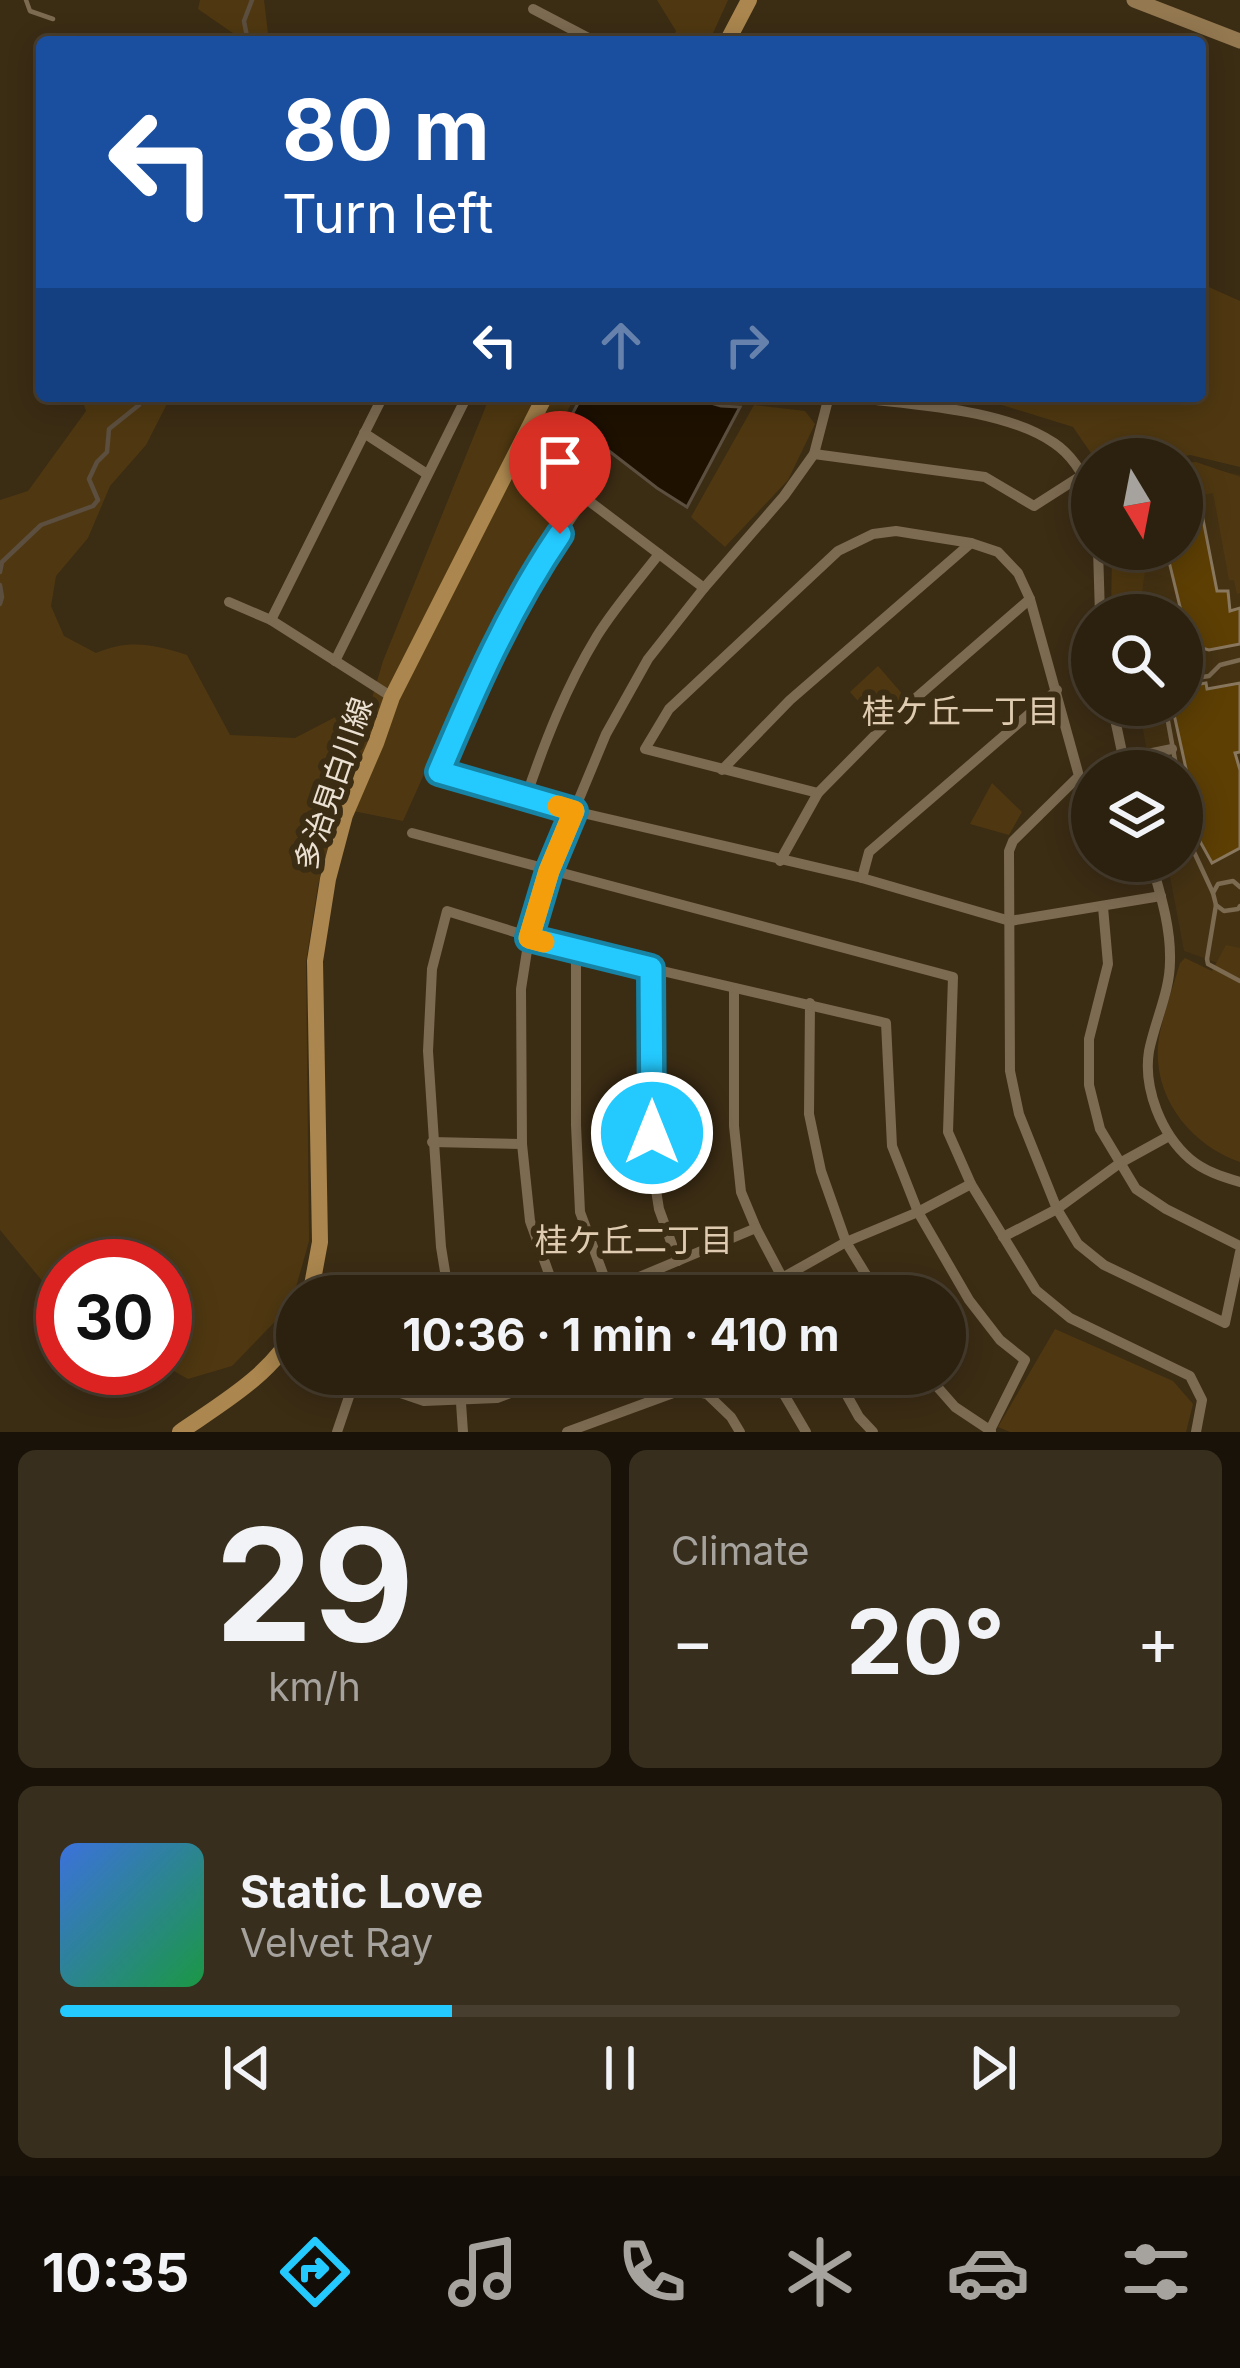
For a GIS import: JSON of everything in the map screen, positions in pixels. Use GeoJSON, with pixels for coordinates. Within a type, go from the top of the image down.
{"type":"FeatureCollection","features":[{"type":"Feature","properties":{"kind":"main road"},"geometry":{"type":"LineString","coordinates":[[730,36],[749,0]]}},
{"type":"Feature","properties":{"kind":"main road","name":"多治見白川線"},"geometry":{"type":"LineString","coordinates":[[314,1275],[320,1242],[315,961],[328,879],[345,814],[392,697],[542,402]]}},
{"type":"Feature","properties":{"kind":"main road"},"geometry":{"type":"LineString","coordinates":[[180,1432],[276,1358]]}},
{"type":"Feature","properties":{"kind":"street"},"geometry":{"type":"LineString","coordinates":[[1134,0],[1240,41]]}},
{"type":"Feature","properties":{"kind":"street"},"geometry":{"type":"LineString","coordinates":[[533,9],[586,36]]}},
{"type":"Feature","properties":{"kind":"street"},"geometry":{"type":"LineString","coordinates":[[566,36],[571,27]]}},
{"type":"Feature","properties":{"kind":"street"},"geometry":{"type":"LineString","coordinates":[[271,620],[380,402]]}},
{"type":"Feature","properties":{"kind":"street"},"geometry":{"type":"LineString","coordinates":[[335,662],[464,402]]}},
{"type":"Feature","properties":{"kind":"street"},"geometry":{"type":"LineString","coordinates":[[549,1275],[530,1221],[522,1144],[520,989],[549,871],[606,734],[648,659],[814,454],[827,402]]}},
{"type":"Feature","properties":{"kind":"street"},"geometry":{"type":"LineString","coordinates":[[887,402],[1023,426],[1058,445],[1071,460]]}},
{"type":"Feature","properties":{"kind":"street"},"geometry":{"type":"LineString","coordinates":[[364,434],[427,474]]}},
{"type":"Feature","properties":{"kind":"street"},"geometry":{"type":"LineString","coordinates":[[814,454],[985,477],[1034,506],[1071,482]]}},
{"type":"Feature","properties":{"kind":"street"},"geometry":{"type":"LineString","coordinates":[[704,587],[585,498],[500,633],[439,772],[574,811],[862,878],[1010,921],[1161,896]]}},
{"type":"Feature","properties":{"kind":"street"},"geometry":{"type":"LineString","coordinates":[[818,793],[645,749],[669,709],[838,551],[873,534],[896,531],[970,542],[998,552],[1018,572],[1030,599],[1079,776],[1013,841],[1010,851],[1010,1071],[1019,1114],[1057,1209],[1078,1244],[1103,1265],[1225,1323],[1240,1249],[1136,1189],[1100,1129],[1089,1085],[1089,1039],[1108,964],[1103,907]]}},
{"type":"Feature","properties":{"kind":"street"},"geometry":{"type":"LineString","coordinates":[[722,770],[790,700],[970,542]]}},
{"type":"Feature","properties":{"kind":"street"},"geometry":{"type":"LineString","coordinates":[[526,797],[551,724],[576,672],[659,554]]}},
{"type":"Feature","properties":{"kind":"street"},"geometry":{"type":"LineString","coordinates":[[780,861],[818,793],[887,723],[1030,599]]}},
{"type":"Feature","properties":{"kind":"street"},"geometry":{"type":"LineString","coordinates":[[229,602],[271,620],[392,697]]}},
{"type":"Feature","properties":{"kind":"street"},"geometry":{"type":"LineString","coordinates":[[862,878],[869,853],[1057,690]]}},
{"type":"Feature","properties":{"kind":"street"},"geometry":{"type":"LineString","coordinates":[[412,833],[953,977],[948,1132],[971,1184],[1036,1290],[1070,1318],[1190,1376],[1202,1400],[1196,1432]]}},
{"type":"Feature","properties":{"kind":"street"},"geometry":{"type":"LineString","coordinates":[[1157,882],[1171,966],[1148,1056],[1152,1100],[1169,1136],[1191,1160],[1240,1182]]}},
{"type":"Feature","properties":{"kind":"street"},"geometry":{"type":"LineString","coordinates":[[446,1275],[428,1051],[432,969],[447,911],[575,951],[886,1022],[892,1146],[918,1212],[969,1300],[1000,1340],[1025,1360],[992,1431],[944,1395]]}},
{"type":"Feature","properties":{"kind":"street"},"geometry":{"type":"LineString","coordinates":[[575,951],[580,1212],[604,1275]]}},
{"type":"Feature","properties":{"kind":"street"},"geometry":{"type":"LineString","coordinates":[[651,968],[652,1165],[659,1209],[678,1261]]}},
{"type":"Feature","properties":{"kind":"street"},"geometry":{"type":"LineString","coordinates":[[734,988],[734,1126],[741,1192],[780,1275]]}},
{"type":"Feature","properties":{"kind":"street"},"geometry":{"type":"LineString","coordinates":[[810,1004],[809,1114],[820,1171],[846,1242],[866,1275]]}},
{"type":"Feature","properties":{"kind":"street"},"geometry":{"type":"LineString","coordinates":[[1003,1238],[1169,1136]]}},
{"type":"Feature","properties":{"kind":"street"},"geometry":{"type":"LineString","coordinates":[[432,1142],[522,1144]]}},
{"type":"Feature","properties":{"kind":"street"},"geometry":{"type":"LineString","coordinates":[[787,1275],[971,1184]]}},
{"type":"Feature","properties":{"kind":"street"},"geometry":{"type":"LineString","coordinates":[[644,1275],[755,1228]]}},
{"type":"Feature","properties":{"kind":"street"},"geometry":{"type":"LineString","coordinates":[[567,1432],[684,1389],[707,1394],[740,1432]]}},
{"type":"Feature","properties":{"kind":"street"},"geometry":{"type":"LineString","coordinates":[[337,1432],[346,1395]]}},
{"type":"Feature","properties":{"kind":"street"},"geometry":{"type":"LineString","coordinates":[[406,1395],[424,1401],[507,1395]]}},
{"type":"Feature","properties":{"kind":"street"},"geometry":{"type":"LineString","coordinates":[[461,1395],[463,1432]]}},
{"type":"Feature","properties":{"kind":"street"},"geometry":{"type":"LineString","coordinates":[[784,1395],[806,1432]]}},
{"type":"Feature","properties":{"kind":"street"},"geometry":{"type":"LineString","coordinates":[[848,1395],[873,1432]]}},
{"type":"Feature","properties":{"kind":"lane"},"geometry":{"type":"LineString","coordinates":[[26,0],[30,11],[52,19]]}},
{"type":"Feature","properties":{"kind":"lane"},"geometry":{"type":"LineString","coordinates":[[1203,677],[1220,665],[1240,660]]}},
{"type":"Feature","properties":{"kind":"lane"},"geometry":{"type":"LineString","coordinates":[[1169,726],[1172,749]]}},
{"type":"Feature","properties":{"kind":"lane"},"geometry":{"type":"LineString","coordinates":[[1203,871],[1216,905],[1208,964],[1240,981]]}},
{"type":"Feature","properties":{"kind":"lane"},"geometry":{"type":"LineString","coordinates":[[1213,893],[1218,884],[1233,881],[1240,887]]}},
{"type":"Feature","properties":{"kind":"lane"},"geometry":{"type":"LineString","coordinates":[[1216,905],[1224,911],[1240,906]]}},
{"type":"Feature","properties":{"kind":"shaded area"},"geometry":{"type":"Polygon","coordinates":[[[200,0],[264,0],[268,36],[237,36],[198,9],[200,0]]]}},
{"type":"Feature","properties":{"kind":"shaded area"},"geometry":{"type":"Polygon","coordinates":[[[657,0],[728,0],[712,36],[674,36],[676,31],[657,0]]]}},
{"type":"Feature","properties":{"kind":"shaded area"},"geometry":{"type":"Polygon","coordinates":[[[1206,286],[1240,301],[1240,467],[1203,458],[1203,438],[1081,438],[1073,427],[992,402],[1206,402],[1206,286]]]}},
{"type":"Feature","properties":{"kind":"shaded area"},"geometry":{"type":"Polygon","coordinates":[[[83,402],[168,402],[146,445],[110,486],[88,538],[56,576],[51,606],[64,636],[96,653],[141,645],[187,655],[230,735],[295,738],[372,698],[488,402],[572,402],[564,418],[569,491],[491,625],[403,821],[338,808],[318,885],[306,962],[309,1241],[299,1275],[276,1275],[276,1321],[232,1366],[192,1378],[192,1239],[36,1239],[36,1273],[0,1230],[0,500],[28,491],[86,411],[83,402]]]}},
{"type":"Feature","properties":{"kind":"shaded area"},"geometry":{"type":"Polygon","coordinates":[[[579,402],[707,402],[740,407],[687,507],[569,420],[579,402]]]}},
{"type":"Feature","properties":{"kind":"shaded area"},"geometry":{"type":"Polygon","coordinates":[[[754,405],[805,411],[815,424],[788,480],[725,547],[691,517],[754,405]]]}},
{"type":"Feature","properties":{"kind":"shaded area"},"geometry":{"type":"Polygon","coordinates":[[[1203,464],[1240,477],[1237,594],[1234,580],[1229,580],[1213,493],[1203,495],[1203,464]]]}},
{"type":"Feature","properties":{"kind":"shaded area"},"geometry":{"type":"Polygon","coordinates":[[[1203,467],[1240,475],[1240,971],[1184,951],[1171,882],[1203,882],[1203,750],[1146,750],[1142,726],[1203,726],[1203,594],[1134,594],[1140,570],[1203,570],[1203,467]]]}},
{"type":"Feature","properties":{"kind":"shaded area"},"geometry":{"type":"Polygon","coordinates":[[[1112,570],[1145,570],[1142,594],[1111,594],[1112,570]]]}},
{"type":"Feature","properties":{"kind":"shaded area"},"geometry":{"type":"Polygon","coordinates":[[[878,666],[904,696],[876,721],[850,692],[878,666]]]}},
{"type":"Feature","properties":{"kind":"shaded area"},"geometry":{"type":"Polygon","coordinates":[[[992,783],[1022,812],[1009,835],[970,824],[992,783]]]}},
{"type":"Feature","properties":{"kind":"shaded area"},"geometry":{"type":"Polygon","coordinates":[[[1226,945],[1240,948],[1240,1162],[1204,1143],[1177,1114],[1167,1096],[1158,1058],[1161,1028],[1180,963],[1185,958],[1212,971],[1226,945]]]}},
{"type":"Feature","properties":{"kind":"shaded area"},"geometry":{"type":"Polygon","coordinates":[[[1055,1329],[1173,1381],[1193,1404],[1186,1432],[1010,1432],[998,1427],[1055,1329]]]}},
{"type":"Feature","properties":{"kind":"building"},"geometry":{"type":"Polygon","coordinates":[[[1203,519],[1217,591],[1228,591],[1230,611],[1240,608],[1240,644],[1203,648],[1203,594],[1177,594],[1171,570],[1203,570],[1203,519]]]}},
{"type":"Feature","properties":{"kind":"building"},"geometry":{"type":"Polygon","coordinates":[[[1240,683],[1240,752],[1235,753],[1240,770],[1240,848],[1212,863],[1203,847],[1203,750],[1182,750],[1177,726],[1203,726],[1203,684],[1207,689],[1240,683]]]}},
{"type":"Feature","properties":{"kind":"waterway"},"geometry":{"type":"LineString","coordinates":[[247,36],[244,21],[252,0]]}},
{"type":"Feature","properties":{"kind":"waterway"},"geometry":{"type":"LineString","coordinates":[[0,572],[2,562],[41,525],[98,500],[89,479],[107,452],[109,429],[139,402]]}},
{"type":"Feature","properties":{"kind":"waterway"},"geometry":{"type":"LineString","coordinates":[[0,585],[0,604]]}},
{"type":"Feature","properties":{"kind":"slow traffic"},"geometry":{"type":"LineString","coordinates":[[544,942],[529,938],[574,811],[558,806]]}},
{"type":"Feature","properties":{"kind":"district","name":"桂ケ丘一丁目"},"geometry":{"type":"Point","coordinates":[961,711]}},
{"type":"Feature","properties":{"kind":"district","name":"桂ケ丘二丁目"},"geometry":{"type":"Point","coordinates":[634,1240]}},
{"type":"Feature","properties":{"kind":"route"},"geometry":{"type":"LineString","coordinates":[[560,534],[500,633],[439,772],[574,811],[529,938],[651,968],[652,1133]]}}]}
